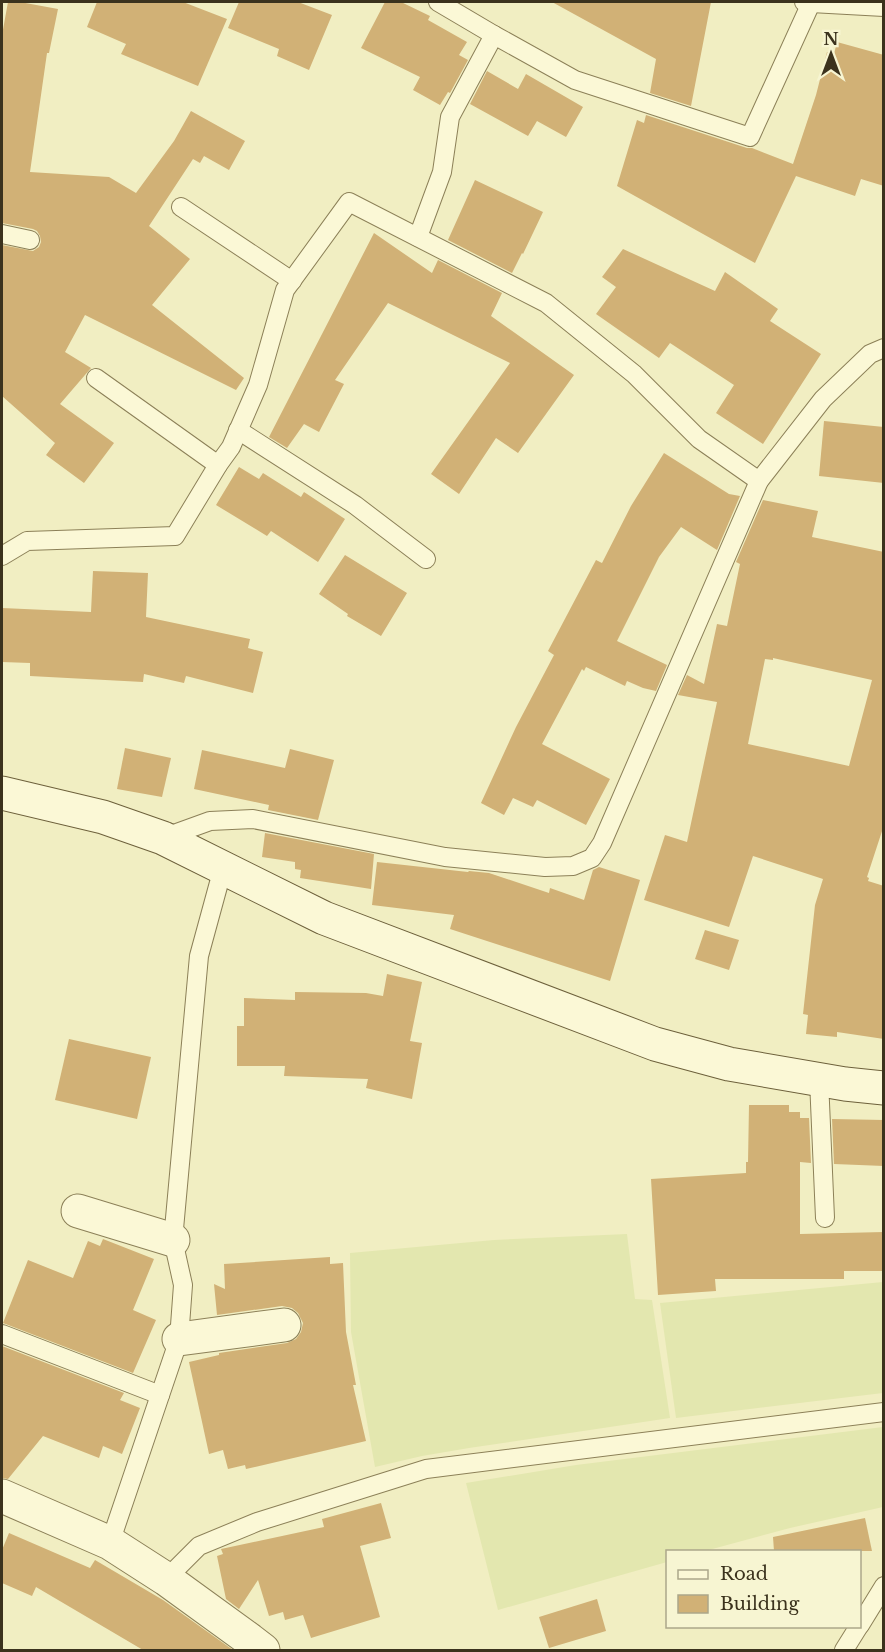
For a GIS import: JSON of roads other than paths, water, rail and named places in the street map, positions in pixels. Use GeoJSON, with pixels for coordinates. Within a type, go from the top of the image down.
{"type":"FeatureCollection","features":[{"type":"Feature","properties":{"kind":"street"},"geometry":{"type":"LineString","coordinates":[[2,793],[104,817],[163,838],[324,918],[655,1044],[729,1064],[819,1080],[884,1088]]}},
{"type":"Feature","properties":{"kind":"street"},"geometry":{"type":"LineString","coordinates":[[78,1211],[173,1240]]}},
{"type":"Feature","properties":{"kind":"street"},"geometry":{"type":"LineString","coordinates":[[179,1339],[284,1325]]}},
{"type":"Feature","properties":{"kind":"street"},"geometry":{"type":"LineString","coordinates":[[2,1496],[110,1543],[166,1579],[252,1647]]}},
{"type":"Feature","properties":{"kind":"lane"},"geometry":{"type":"LineString","coordinates":[[438,2],[494,36],[575,80],[750,137],[807,2],[884,7]]}},
{"type":"Feature","properties":{"kind":"lane"},"geometry":{"type":"LineString","coordinates":[[418,237],[441,172],[450,117],[494,36]]}},
{"type":"Feature","properties":{"kind":"lane"},"geometry":{"type":"LineString","coordinates":[[2,556],[27,541],[175,536],[231,447],[258,385],[285,290],[349,202],[546,303],[634,374],[699,439],[759,482]]}},
{"type":"Feature","properties":{"kind":"lane"},"geometry":{"type":"LineString","coordinates":[[181,207],[292,281]]}},
{"type":"Feature","properties":{"kind":"lane"},"geometry":{"type":"LineString","coordinates":[[2,234],[30,240]]}},
{"type":"Feature","properties":{"kind":"lane"},"geometry":{"type":"LineString","coordinates":[[163,838],[210,821],[253,819],[445,857],[545,867],[573,866],[592,858],[602,843],[759,482],[823,399],[870,354],[884,348]]}},
{"type":"Feature","properties":{"kind":"lane"},"geometry":{"type":"LineString","coordinates":[[96,378],[218,465]]}},
{"type":"Feature","properties":{"kind":"lane"},"geometry":{"type":"LineString","coordinates":[[238,430],[355,505],[426,559]]}},
{"type":"Feature","properties":{"kind":"lane"},"geometry":{"type":"LineString","coordinates":[[110,1543],[179,1339],[183,1285],[173,1240],[198,956],[223,868]]}},
{"type":"Feature","properties":{"kind":"lane"},"geometry":{"type":"LineString","coordinates":[[819,1080],[825,1218]]}},
{"type":"Feature","properties":{"kind":"lane"},"geometry":{"type":"LineString","coordinates":[[2,1334],[160,1395]]}},
{"type":"Feature","properties":{"kind":"lane"},"geometry":{"type":"LineString","coordinates":[[166,1579],[198,1546],[258,1522],[426,1468],[884,1412]]}},
{"type":"Feature","properties":{"kind":"lane"},"geometry":{"type":"LineString","coordinates":[[861,1623],[884,1586]]}},
{"type":"Feature","properties":{"kind":"lane"},"geometry":{"type":"LineString","coordinates":[[844,1650],[858,1628]]}}]}
